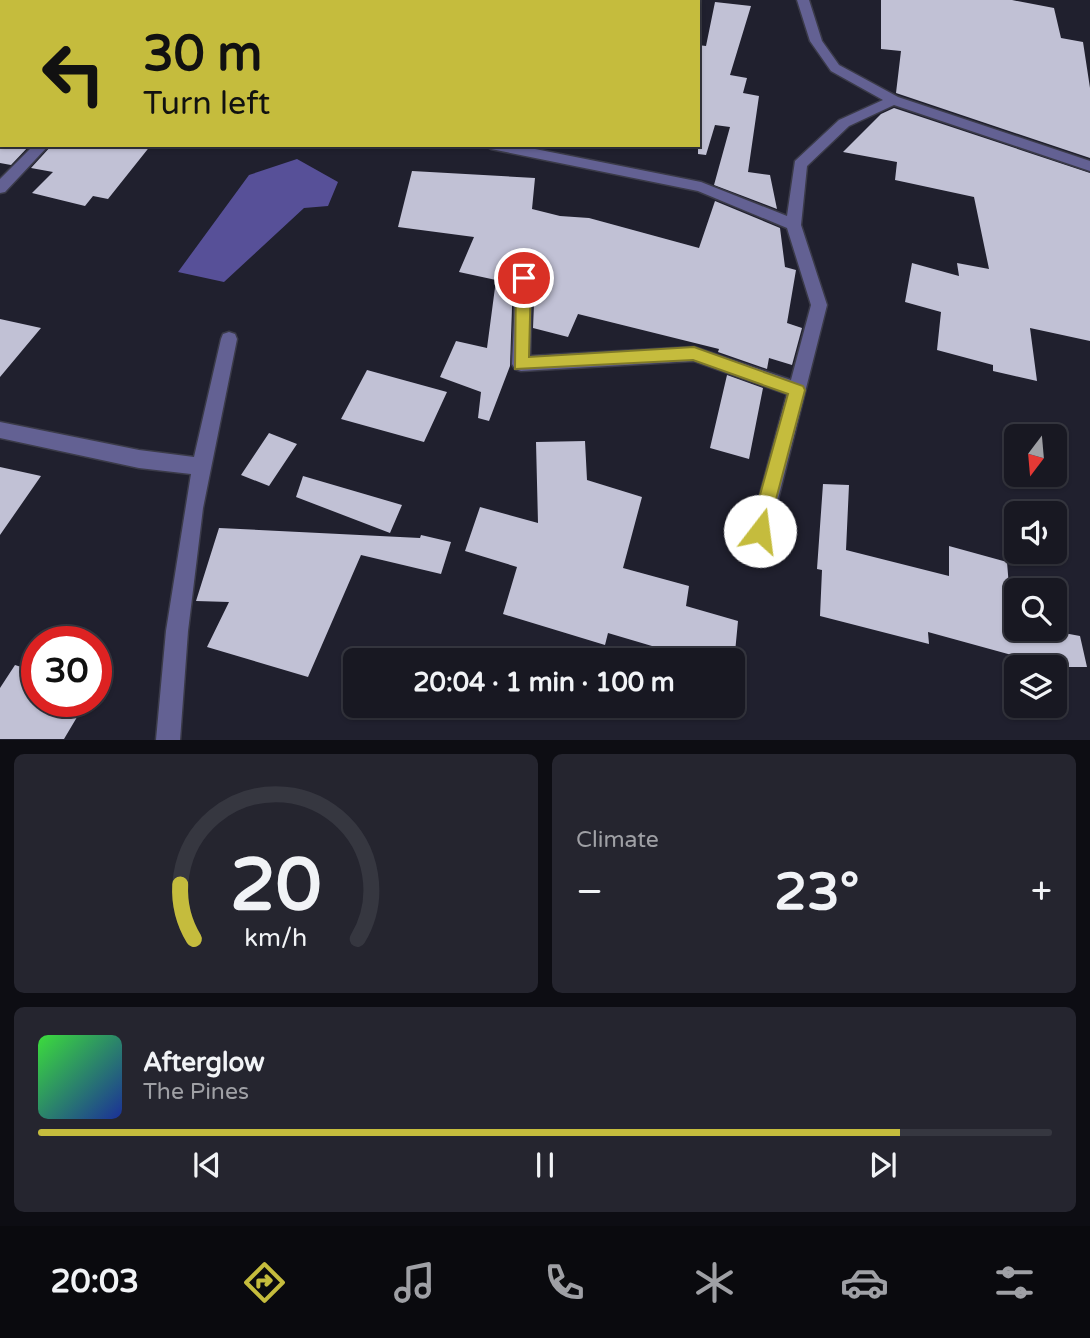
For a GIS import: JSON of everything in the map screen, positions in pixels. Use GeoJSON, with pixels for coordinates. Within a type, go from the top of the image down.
{"type":"FeatureCollection","features":[{"type":"Feature","properties":{"kind":"street"},"geometry":{"type":"LineString","coordinates":[[803,0],[816,41],[835,68],[893,100],[1090,166]]}},
{"type":"Feature","properties":{"kind":"street"},"geometry":{"type":"LineString","coordinates":[[760,531],[819,305],[793,225],[800,164],[844,123],[893,100]]}},
{"type":"Feature","properties":{"kind":"street"},"geometry":{"type":"LineString","coordinates":[[0,188],[39,147]]}},
{"type":"Feature","properties":{"kind":"street"},"geometry":{"type":"LineString","coordinates":[[501,147],[701,187],[793,225]]}},
{"type":"Feature","properties":{"kind":"street"},"geometry":{"type":"LineString","coordinates":[[524,278],[521,365],[694,354],[797,390]]}},
{"type":"Feature","properties":{"kind":"street"},"geometry":{"type":"LineString","coordinates":[[168,740],[177,631],[193,508],[229,339]]}},
{"type":"Feature","properties":{"kind":"street"},"geometry":{"type":"LineString","coordinates":[[0,430],[139,459],[202,467]]}},
{"type":"Feature","properties":{"kind":"shaded area"},"geometry":{"type":"Polygon","coordinates":[[[297,159],[338,182],[328,206],[304,208],[224,282],[178,272],[249,175],[297,159]]]}},
{"type":"Feature","properties":{"kind":"building"},"geometry":{"type":"Polygon","coordinates":[[[881,0],[1012,0],[1054,8],[1061,38],[1083,42],[1090,88],[1090,158],[896,93],[901,51],[881,49],[881,0]]]}},
{"type":"Feature","properties":{"kind":"building"},"geometry":{"type":"Polygon","coordinates":[[[715,2],[751,6],[730,75],[747,78],[743,93],[759,96],[748,172],[770,175],[777,209],[714,185],[730,127],[715,125],[706,155],[698,154],[700,45],[706,46],[715,2]]]}},
{"type":"Feature","properties":{"kind":"building"},"geometry":{"type":"Polygon","coordinates":[[[894,108],[1090,173],[1090,341],[1030,328],[1037,381],[993,371],[993,365],[937,350],[941,312],[905,302],[912,263],[959,276],[957,263],[989,269],[974,197],[895,180],[897,162],[843,152],[881,114],[894,108]]]}},
{"type":"Feature","properties":{"kind":"building"},"geometry":{"type":"Polygon","coordinates":[[[0,147],[28,147],[11,165],[0,163],[0,147]]]}},
{"type":"Feature","properties":{"kind":"building"},"geometry":{"type":"Polygon","coordinates":[[[50,147],[149,147],[108,199],[93,196],[85,206],[32,193],[53,172],[31,168],[50,147]]]}},
{"type":"Feature","properties":{"kind":"building"},"geometry":{"type":"Polygon","coordinates":[[[412,171],[535,178],[532,209],[560,216],[589,218],[699,248],[715,201],[780,228],[785,267],[796,270],[787,323],[802,328],[792,365],[769,358],[767,369],[718,352],[719,349],[578,314],[568,337],[533,328],[535,278],[524,269],[513,278],[510,366],[489,421],[478,418],[481,392],[440,377],[456,341],[487,348],[496,280],[459,272],[474,237],[398,227],[412,171]]]}},
{"type":"Feature","properties":{"kind":"building"},"geometry":{"type":"Polygon","coordinates":[[[0,319],[41,328],[0,377],[0,319]]]}},
{"type":"Feature","properties":{"kind":"building"},"geometry":{"type":"Polygon","coordinates":[[[367,370],[447,392],[424,442],[341,419],[367,370]]]}},
{"type":"Feature","properties":{"kind":"building"},"geometry":{"type":"Polygon","coordinates":[[[727,375],[763,388],[749,459],[710,448],[727,375]]]}},
{"type":"Feature","properties":{"kind":"building"},"geometry":{"type":"Polygon","coordinates":[[[269,433],[297,444],[269,486],[241,475],[269,433]]]}},
{"type":"Feature","properties":{"kind":"building"},"geometry":{"type":"Polygon","coordinates":[[[585,441],[587,480],[642,497],[623,568],[689,586],[686,606],[738,621],[735,648],[659,648],[608,633],[605,645],[503,614],[517,567],[465,551],[480,507],[538,523],[536,442],[585,441]]]}},
{"type":"Feature","properties":{"kind":"building"},"geometry":{"type":"Polygon","coordinates":[[[0,467],[41,476],[0,535],[0,467]]]}},
{"type":"Feature","properties":{"kind":"building"},"geometry":{"type":"Polygon","coordinates":[[[303,476],[402,505],[390,533],[296,497],[303,476]]]}},
{"type":"Feature","properties":{"kind":"building"},"geometry":{"type":"Polygon","coordinates":[[[823,484],[849,485],[846,550],[949,576],[949,546],[1004,561],[1004,564],[1007,564],[1008,578],[1004,578],[1004,641],[1067,641],[1067,634],[1080,636],[1087,667],[1067,667],[1067,655],[1011,655],[928,632],[929,644],[820,616],[822,570],[817,569],[823,484]]]}},
{"type":"Feature","properties":{"kind":"building"},"geometry":{"type":"Polygon","coordinates":[[[219,528],[420,538],[421,535],[451,542],[441,574],[361,555],[308,677],[207,647],[229,602],[196,601],[219,528]]]}},
{"type":"Feature","properties":{"kind":"building"},"geometry":{"type":"Polygon","coordinates":[[[15,665],[21,667],[21,717],[77,717],[64,739],[0,739],[0,688],[15,665]]]}},
{"type":"Feature","properties":{"kind":"route"},"geometry":{"type":"LineString","coordinates":[[524,278],[521,365],[694,354],[797,390],[760,531]]}}]}
